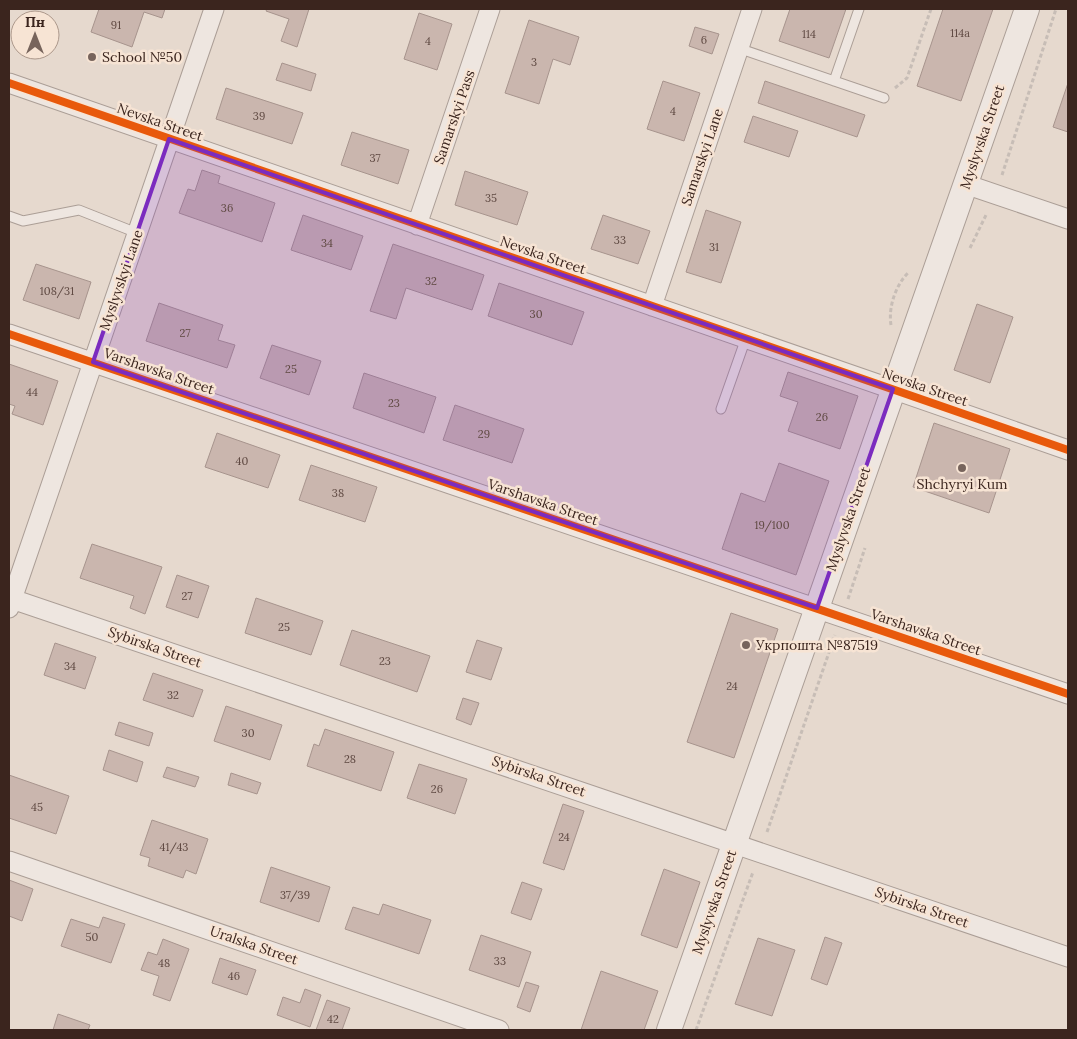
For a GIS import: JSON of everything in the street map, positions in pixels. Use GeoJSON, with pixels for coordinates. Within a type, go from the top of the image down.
{"type":"FeatureCollection","features":[{"type":"Feature","properties":{"kind":"street","name":"Myslyvskyi Lane"},"geometry":{"type":"LineString","coordinates":[[10,601],[214,9]]}},
{"type":"Feature","properties":{"kind":"street","name":"Samarskyi Pass"},"geometry":{"type":"LineString","coordinates":[[417,225],[490,9]]}},
{"type":"Feature","properties":{"kind":"street","name":"Samarskyi Lane"},"geometry":{"type":"LineString","coordinates":[[652,306],[752,9]]}},
{"type":"Feature","properties":{"kind":"street","name":"Myslyvska Street"},"geometry":{"type":"LineString","coordinates":[[669,1030],[1027,9]]}},
{"type":"Feature","properties":{"kind":"street","name":"Nevska Street"},"geometry":{"type":"LineString","coordinates":[[9,83],[1068,450]]}},
{"type":"Feature","properties":{"kind":"street"},"geometry":{"type":"LineString","coordinates":[[965,184],[1068,219]]}},
{"type":"Feature","properties":{"kind":"street","name":"Varshavska Street"},"geometry":{"type":"LineString","coordinates":[[9,334],[1068,694]]}},
{"type":"Feature","properties":{"kind":"street","name":"Sybirska Street"},"geometry":{"type":"LineString","coordinates":[[10,601],[735,843],[1068,958]]}},
{"type":"Feature","properties":{"kind":"street","name":"Uralska Street"},"geometry":{"type":"LineString","coordinates":[[9,861],[499,1030]]}},
{"type":"Feature","properties":{"kind":"lane"},"geometry":{"type":"LineString","coordinates":[[834,81],[859,9]]}},
{"type":"Feature","properties":{"kind":"lane"},"geometry":{"type":"LineString","coordinates":[[738,48],[884,98]]}},
{"type":"Feature","properties":{"kind":"lane"},"geometry":{"type":"LineString","coordinates":[[9,216],[23,221],[79,210],[137,233]]}},
{"type":"Feature","properties":{"kind":"lane"},"geometry":{"type":"LineString","coordinates":[[721,409],[746,338]]}},
{"type":"Feature","properties":{"kind":"path"},"geometry":{"type":"LineString","coordinates":[[884,98],[907,78],[931,9]]}},
{"type":"Feature","properties":{"kind":"path"},"geometry":{"type":"LineString","coordinates":[[765,836],[837,630]]}},
{"type":"Feature","properties":{"kind":"path"},"geometry":{"type":"LineString","coordinates":[[696,1030],[755,865]]}},
{"type":"Feature","properties":{"kind":"highlighted area"},"geometry":{"type":"Polygon","coordinates":[[[169,139],[893,389],[817,608],[93,362],[169,139]]]}},
{"type":"Feature","properties":{"kind":"building"},"geometry":{"type":"Polygon","coordinates":[[[99,9],[165,9],[162,18],[144,12],[132,47],[91,32],[99,9]]]}},
{"type":"Feature","properties":{"kind":"building"},"geometry":{"type":"Polygon","coordinates":[[[267,9],[309,9],[297,47],[281,41],[289,19],[266,11],[267,9]]]}},
{"type":"Feature","properties":{"kind":"building"},"geometry":{"type":"Polygon","coordinates":[[[790,9],[846,9],[829,58],[779,41],[790,9]]]}},
{"type":"Feature","properties":{"kind":"building"},"geometry":{"type":"Polygon","coordinates":[[[943,9],[993,9],[961,101],[917,86],[943,9]]]}},
{"type":"Feature","properties":{"kind":"building"},"geometry":{"type":"Polygon","coordinates":[[[419,13],[452,24],[437,70],[404,59],[419,13]]]}},
{"type":"Feature","properties":{"kind":"building"},"geometry":{"type":"Polygon","coordinates":[[[529,20],[579,37],[570,65],[553,59],[539,104],[505,93],[529,20]]]}},
{"type":"Feature","properties":{"kind":"building"},"geometry":{"type":"Polygon","coordinates":[[[695,27],[719,34],[712,54],[689,46],[695,27]]]}},
{"type":"Feature","properties":{"kind":"building"},"geometry":{"type":"Polygon","coordinates":[[[282,63],[316,74],[311,91],[276,80],[282,63]]]}},
{"type":"Feature","properties":{"kind":"building"},"geometry":{"type":"Polygon","coordinates":[[[663,81],[700,93],[684,141],[647,129],[663,81]]]}},
{"type":"Feature","properties":{"kind":"building"},"geometry":{"type":"Polygon","coordinates":[[[765,81],[865,115],[857,137],[758,103],[765,81]]]}},
{"type":"Feature","properties":{"kind":"building"},"geometry":{"type":"Polygon","coordinates":[[[1068,83],[1068,132],[1053,127],[1068,83]]]}},
{"type":"Feature","properties":{"kind":"building"},"geometry":{"type":"Polygon","coordinates":[[[226,88],[303,113],[292,144],[216,119],[226,88]]]}},
{"type":"Feature","properties":{"kind":"building"},"geometry":{"type":"Polygon","coordinates":[[[753,116],[798,131],[789,157],[744,142],[753,116]]]}},
{"type":"Feature","properties":{"kind":"building"},"geometry":{"type":"Polygon","coordinates":[[[352,132],[409,150],[398,184],[341,165],[352,132]]]}},
{"type":"Feature","properties":{"kind":"building"},"geometry":{"type":"Polygon","coordinates":[[[202,170],[220,176],[218,183],[275,203],[262,242],[179,213],[188,189],[195,191],[202,170]]]}},
{"type":"Feature","properties":{"kind":"building"},"geometry":{"type":"Polygon","coordinates":[[[465,171],[528,192],[517,225],[455,205],[465,171]]]}},
{"type":"Feature","properties":{"kind":"building"},"geometry":{"type":"Polygon","coordinates":[[[706,210],[741,222],[721,283],[686,272],[706,210]]]}},
{"type":"Feature","properties":{"kind":"building"},"geometry":{"type":"Polygon","coordinates":[[[303,215],[363,236],[351,270],[291,250],[303,215]]]}},
{"type":"Feature","properties":{"kind":"building"},"geometry":{"type":"Polygon","coordinates":[[[603,215],[650,231],[638,264],[591,249],[603,215]]]}},
{"type":"Feature","properties":{"kind":"building"},"geometry":{"type":"Polygon","coordinates":[[[393,244],[484,275],[472,310],[406,288],[396,319],[370,311],[393,244]]]}},
{"type":"Feature","properties":{"kind":"building"},"geometry":{"type":"Polygon","coordinates":[[[36,264],[91,282],[79,319],[23,300],[36,264]]]}},
{"type":"Feature","properties":{"kind":"building"},"geometry":{"type":"Polygon","coordinates":[[[499,283],[584,312],[572,345],[488,316],[499,283]]]}},
{"type":"Feature","properties":{"kind":"building"},"geometry":{"type":"Polygon","coordinates":[[[159,303],[223,325],[218,340],[235,345],[227,368],[146,341],[159,303]]]}},
{"type":"Feature","properties":{"kind":"building"},"geometry":{"type":"Polygon","coordinates":[[[977,304],[1013,317],[990,383],[954,370],[977,304]]]}},
{"type":"Feature","properties":{"kind":"building"},"geometry":{"type":"Polygon","coordinates":[[[272,345],[321,361],[309,395],[260,378],[272,345]]]}},
{"type":"Feature","properties":{"kind":"building"},"geometry":{"type":"Polygon","coordinates":[[[9,364],[58,381],[43,425],[12,414],[15,406],[9,404],[9,364]]]}},
{"type":"Feature","properties":{"kind":"building"},"geometry":{"type":"Polygon","coordinates":[[[788,372],[858,396],[840,449],[788,431],[798,402],[780,396],[788,372]]]}},
{"type":"Feature","properties":{"kind":"building"},"geometry":{"type":"Polygon","coordinates":[[[364,373],[436,397],[424,433],[353,408],[364,373]]]}},
{"type":"Feature","properties":{"kind":"building"},"geometry":{"type":"Polygon","coordinates":[[[455,405],[524,429],[512,463],[443,440],[455,405]]]}},
{"type":"Feature","properties":{"kind":"building"},"geometry":{"type":"Polygon","coordinates":[[[934,423],[1010,449],[989,513],[913,487],[934,423]]]}},
{"type":"Feature","properties":{"kind":"building"},"geometry":{"type":"Polygon","coordinates":[[[217,433],[280,455],[268,488],[205,467],[217,433]]]}},
{"type":"Feature","properties":{"kind":"building"},"geometry":{"type":"Polygon","coordinates":[[[779,463],[829,481],[796,575],[722,549],[741,493],[765,502],[779,463]]]}},
{"type":"Feature","properties":{"kind":"building"},"geometry":{"type":"Polygon","coordinates":[[[311,465],[377,487],[365,522],[299,500],[311,465]]]}},
{"type":"Feature","properties":{"kind":"building"},"geometry":{"type":"Polygon","coordinates":[[[92,544],[162,567],[145,614],[130,608],[134,596],[80,578],[92,544]]]}},
{"type":"Feature","properties":{"kind":"building"},"geometry":{"type":"Polygon","coordinates":[[[177,575],[209,586],[198,618],[166,607],[177,575]]]}},
{"type":"Feature","properties":{"kind":"building"},"geometry":{"type":"Polygon","coordinates":[[[256,598],[323,621],[311,655],[245,633],[256,598]]]}},
{"type":"Feature","properties":{"kind":"building"},"geometry":{"type":"Polygon","coordinates":[[[731,613],[778,629],[734,758],[687,742],[731,613]]]}},
{"type":"Feature","properties":{"kind":"building"},"geometry":{"type":"Polygon","coordinates":[[[352,630],[430,656],[417,692],[340,665],[352,630]]]}},
{"type":"Feature","properties":{"kind":"building"},"geometry":{"type":"Polygon","coordinates":[[[477,640],[502,648],[491,680],[466,672],[477,640]]]}},
{"type":"Feature","properties":{"kind":"building"},"geometry":{"type":"Polygon","coordinates":[[[55,643],[96,657],[85,689],[44,675],[55,643]]]}},
{"type":"Feature","properties":{"kind":"building"},"geometry":{"type":"Polygon","coordinates":[[[153,673],[203,690],[193,717],[143,700],[153,673]]]}},
{"type":"Feature","properties":{"kind":"building"},"geometry":{"type":"Polygon","coordinates":[[[463,698],[479,703],[471,725],[456,719],[463,698]]]}},
{"type":"Feature","properties":{"kind":"building"},"geometry":{"type":"Polygon","coordinates":[[[226,706],[282,725],[270,760],[214,741],[226,706]]]}},
{"type":"Feature","properties":{"kind":"building"},"geometry":{"type":"Polygon","coordinates":[[[119,722],[153,733],[149,746],[115,735],[119,722]]]}},
{"type":"Feature","properties":{"kind":"building"},"geometry":{"type":"Polygon","coordinates":[[[325,729],[394,752],[381,791],[307,766],[314,744],[319,746],[325,729]]]}},
{"type":"Feature","properties":{"kind":"building"},"geometry":{"type":"Polygon","coordinates":[[[109,750],[143,762],[137,782],[103,770],[109,750]]]}},
{"type":"Feature","properties":{"kind":"building"},"geometry":{"type":"Polygon","coordinates":[[[419,764],[467,779],[455,814],[407,798],[419,764]]]}},
{"type":"Feature","properties":{"kind":"building"},"geometry":{"type":"Polygon","coordinates":[[[167,767],[199,777],[195,787],[163,777],[167,767]]]}},
{"type":"Feature","properties":{"kind":"building"},"geometry":{"type":"Polygon","coordinates":[[[231,773],[261,783],[257,794],[228,785],[231,773]]]}},
{"type":"Feature","properties":{"kind":"building"},"geometry":{"type":"Polygon","coordinates":[[[9,775],[69,796],[56,834],[9,818],[9,775]]]}},
{"type":"Feature","properties":{"kind":"building"},"geometry":{"type":"Polygon","coordinates":[[[563,804],[584,811],[564,870],[543,863],[563,804]]]}},
{"type":"Feature","properties":{"kind":"building"},"geometry":{"type":"Polygon","coordinates":[[[152,820],[208,839],[196,874],[186,870],[183,878],[148,866],[150,858],[140,855],[152,820]]]}},
{"type":"Feature","properties":{"kind":"building"},"geometry":{"type":"Polygon","coordinates":[[[271,867],[330,887],[319,922],[260,902],[271,867]]]}},
{"type":"Feature","properties":{"kind":"building"},"geometry":{"type":"Polygon","coordinates":[[[664,869],[700,882],[677,948],[641,935],[664,869]]]}},
{"type":"Feature","properties":{"kind":"building"},"geometry":{"type":"Polygon","coordinates":[[[9,880],[33,889],[22,921],[9,916],[9,880]]]}},
{"type":"Feature","properties":{"kind":"building"},"geometry":{"type":"Polygon","coordinates":[[[522,882],[542,889],[531,920],[511,913],[522,882]]]}},
{"type":"Feature","properties":{"kind":"building"},"geometry":{"type":"Polygon","coordinates":[[[383,904],[431,920],[419,954],[345,929],[353,907],[379,915],[383,904]]]}},
{"type":"Feature","properties":{"kind":"building"},"geometry":{"type":"Polygon","coordinates":[[[103,917],[125,924],[111,963],[61,946],[71,919],[99,928],[103,917]]]}},
{"type":"Feature","properties":{"kind":"building"},"geometry":{"type":"Polygon","coordinates":[[[481,935],[531,952],[519,987],[469,970],[481,935]]]}},
{"type":"Feature","properties":{"kind":"building"},"geometry":{"type":"Polygon","coordinates":[[[825,937],[842,943],[827,985],[811,979],[825,937]]]}},
{"type":"Feature","properties":{"kind":"building"},"geometry":{"type":"Polygon","coordinates":[[[758,938],[795,950],[772,1016],[735,1004],[758,938]]]}},
{"type":"Feature","properties":{"kind":"building"},"geometry":{"type":"Polygon","coordinates":[[[163,939],[189,949],[170,1001],[153,995],[159,976],[141,970],[148,952],[157,955],[163,939]]]}},
{"type":"Feature","properties":{"kind":"building"},"geometry":{"type":"Polygon","coordinates":[[[220,958],[256,970],[247,995],[212,983],[220,958]]]}},
{"type":"Feature","properties":{"kind":"building"},"geometry":{"type":"Polygon","coordinates":[[[601,971],[658,991],[644,1030],[581,1030],[601,971]]]}},
{"type":"Feature","properties":{"kind":"building"},"geometry":{"type":"Polygon","coordinates":[[[526,982],[539,986],[530,1012],[517,1007],[526,982]]]}},
{"type":"Feature","properties":{"kind":"building"},"geometry":{"type":"Polygon","coordinates":[[[305,989],[321,995],[310,1027],[277,1015],[283,997],[300,1003],[305,989]]]}},
{"type":"Feature","properties":{"kind":"building"},"geometry":{"type":"Polygon","coordinates":[[[327,1000],[350,1008],[342,1030],[316,1030],[327,1000]]]}},
{"type":"Feature","properties":{"kind":"building"},"geometry":{"type":"Polygon","coordinates":[[[58,1014],[90,1025],[88,1030],[53,1030],[58,1014]]]}},
{"type":"Feature","properties":{"kind":"cycle path"},"geometry":{"type":"LineString","coordinates":[[9,83],[1068,450]]}},
{"type":"Feature","properties":{"kind":"cycle path"},"geometry":{"type":"LineString","coordinates":[[9,334],[1068,694]]}},
{"type":"Feature","properties":{"kind":"place","name":"School №50"},"geometry":{"type":"Point","coordinates":[92,57]}},
{"type":"Feature","properties":{"kind":"place","name":"Shchyryi Kum"},"geometry":{"type":"Point","coordinates":[962,468]}},
{"type":"Feature","properties":{"kind":"place","name":"Укрпошта №87519"},"geometry":{"type":"Point","coordinates":[746,645]}}]}
